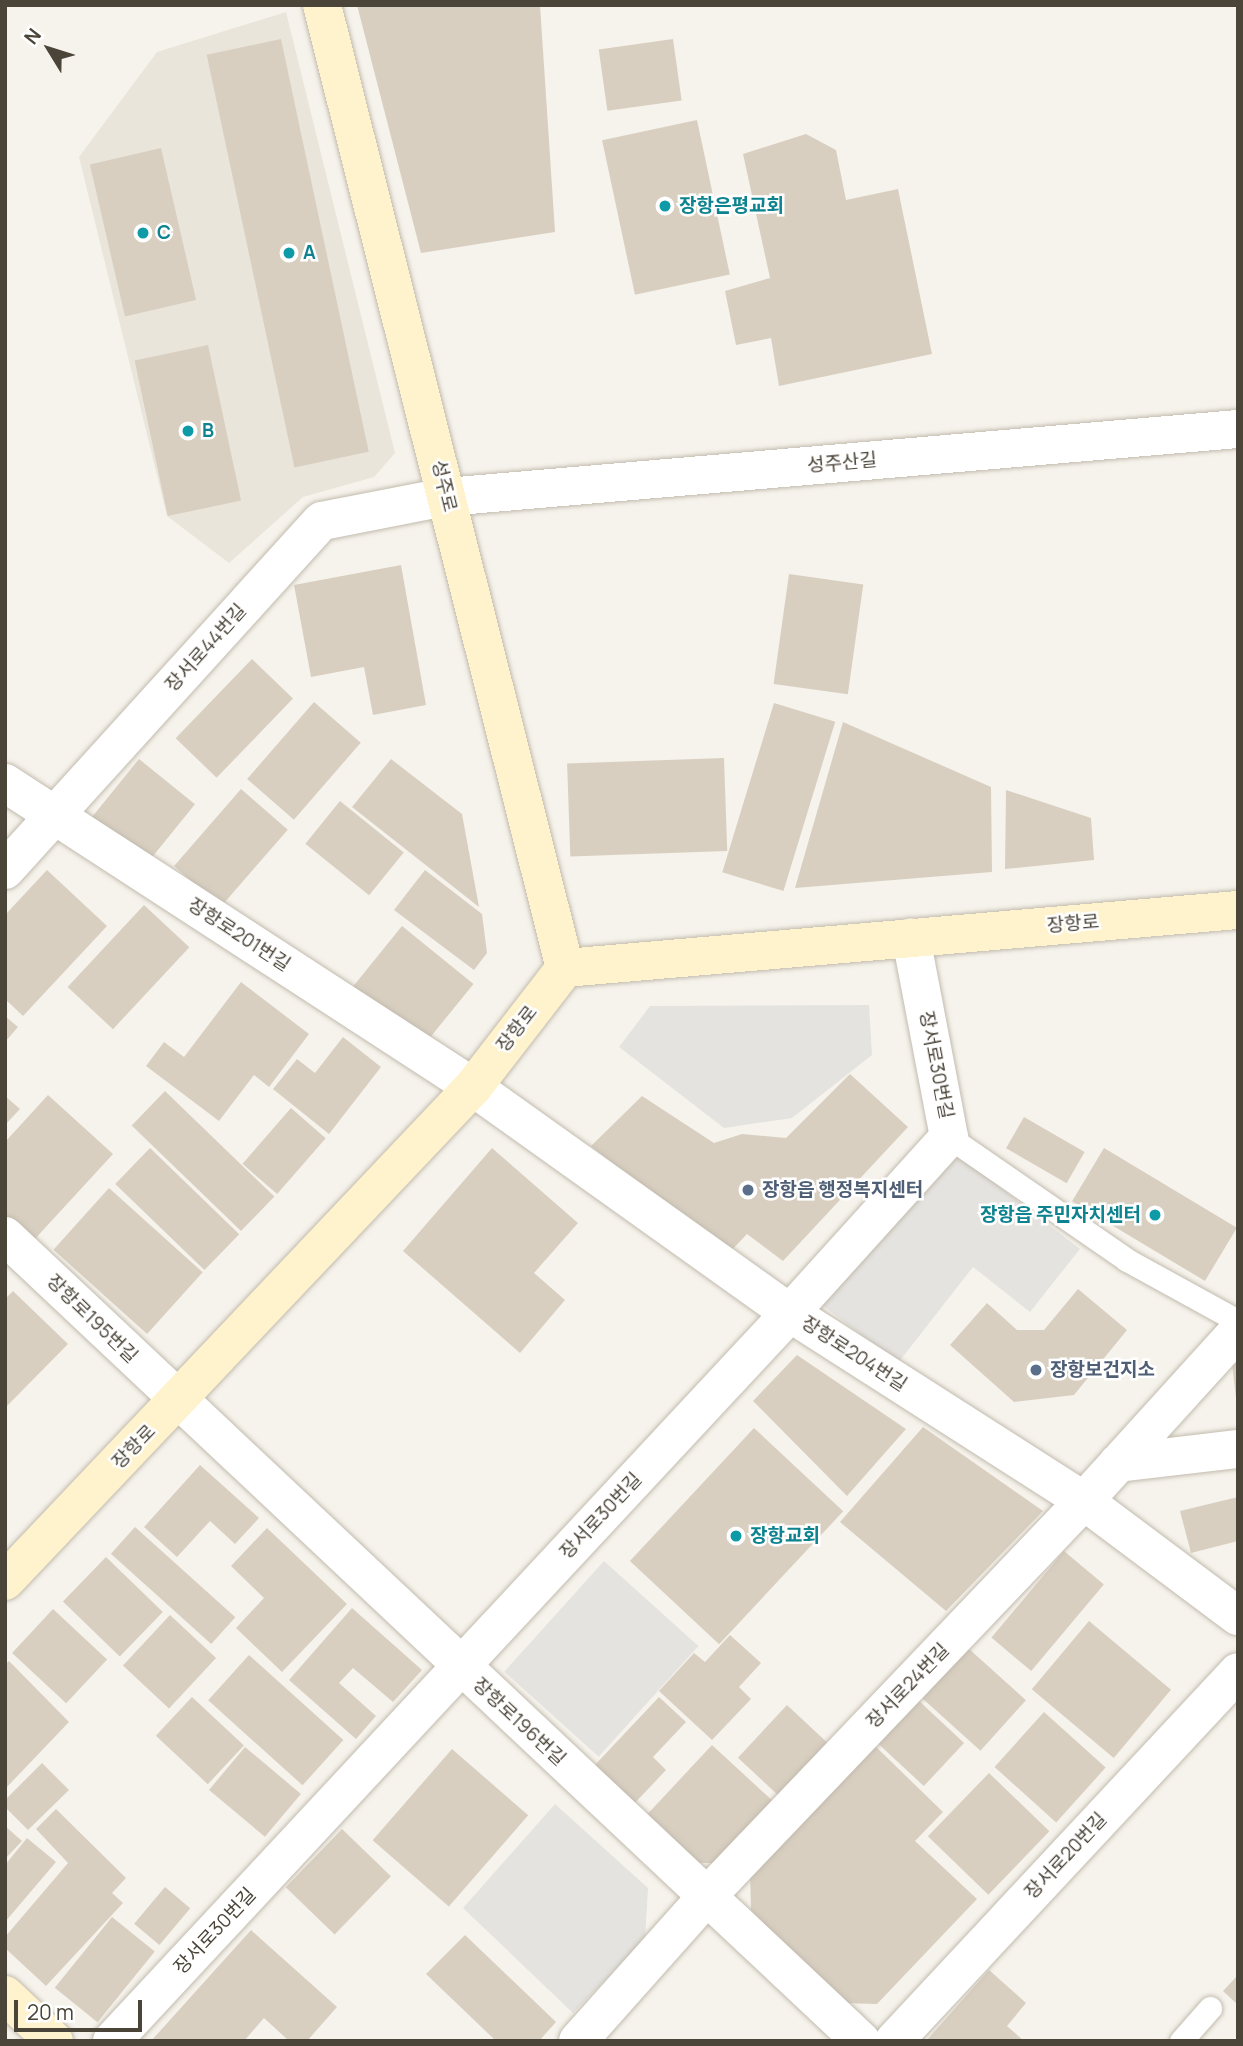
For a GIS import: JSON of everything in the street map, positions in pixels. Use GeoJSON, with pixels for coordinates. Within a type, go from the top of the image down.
{"type":"FeatureCollection","features":[{"type":"Feature","properties":{"kind":"street","name":"성주로"},"geometry":{"type":"LineString","coordinates":[[323,5],[565,968]]}},
{"type":"Feature","properties":{"kind":"street","name":"성주산길"},"geometry":{"type":"LineString","coordinates":[[446,497],[1238,429]]}},
{"type":"Feature","properties":{"kind":"street","name":"장서로44번길"},"geometry":{"type":"LineString","coordinates":[[5,870],[322,521],[446,497]]}},
{"type":"Feature","properties":{"kind":"street","name":"장항로201번길"},"geometry":{"type":"LineString","coordinates":[[5,783],[472,1087]]}},
{"type":"Feature","properties":{"kind":"street","name":"장항로"},"geometry":{"type":"LineString","coordinates":[[5,1581],[178,1402],[472,1087],[565,968],[1238,910]]}},
{"type":"Feature","properties":{"kind":"street","name":"장서로30번길"},"geometry":{"type":"LineString","coordinates":[[112,2041],[790,1313],[949,1137],[911,938]]}},
{"type":"Feature","properties":{"kind":"street","name":"장항로204번길"},"geometry":{"type":"LineString","coordinates":[[472,1087],[790,1313],[1084,1501],[1238,1616]]}},
{"type":"Feature","properties":{"kind":"street","name":"장항로195번길"},"geometry":{"type":"LineString","coordinates":[[5,1236],[178,1402]]}},
{"type":"Feature","properties":{"kind":"street","name":"장서로24번길"},"geometry":{"type":"LineString","coordinates":[[578,2041],[708,1895],[1084,1501],[1238,1331]]}},
{"type":"Feature","properties":{"kind":"street","name":"장항로196번길"},"geometry":{"type":"LineString","coordinates":[[178,1402],[861,2041]]}},
{"type":"Feature","properties":{"kind":"street"},"geometry":{"type":"LineString","coordinates":[[1118,1463],[1238,1449]]}},
{"type":"Feature","properties":{"kind":"street","name":"장서로20번길"},"geometry":{"type":"LineString","coordinates":[[894,2041],[1238,1672]]}},
{"type":"Feature","properties":{"kind":"street"},"geometry":{"type":"LineString","coordinates":[[5,1995],[54,2041]]}},
{"type":"Feature","properties":{"kind":"lane"},"geometry":{"type":"LineString","coordinates":[[949,1137],[1128,1260],[1238,1321]]}},
{"type":"Feature","properties":{"kind":"lane"},"geometry":{"type":"LineString","coordinates":[[1181,2041],[1210,2008]]}},
{"type":"Feature","properties":{"kind":"shaded area"},"geometry":{"type":"Polygon","coordinates":[[[286,12],[395,453],[374,477],[303,497],[229,563],[167,516],[79,157],[157,52],[286,12]]]}},
{"type":"Feature","properties":{"kind":"shaded area"},"geometry":{"type":"Polygon","coordinates":[[[869,1005],[872,1055],[792,1118],[724,1128],[619,1047],[650,1006],[869,1005]]]}},
{"type":"Feature","properties":{"kind":"shaded area"},"geometry":{"type":"Polygon","coordinates":[[[952,1150],[1080,1249],[1030,1312],[973,1267],[898,1363],[817,1301],[952,1150]]]}},
{"type":"Feature","properties":{"kind":"shaded area"},"geometry":{"type":"Polygon","coordinates":[[[604,1561],[698,1646],[599,1757],[504,1672],[604,1561]]]}},
{"type":"Feature","properties":{"kind":"shaded area"},"geometry":{"type":"Polygon","coordinates":[[[555,1804],[648,1888],[645,1939],[573,2013],[463,1908],[555,1804]]]}},
{"type":"Feature","properties":{"kind":"building"},"geometry":{"type":"Polygon","coordinates":[[[357,5],[540,5],[555,232],[421,253],[357,5]]]}},
{"type":"Feature","properties":{"kind":"building","name":"A"},"geometry":{"type":"Polygon","coordinates":[[[281,39],[369,452],[294,468],[207,55],[281,39]]]}},
{"type":"Feature","properties":{"kind":"building"},"geometry":{"type":"Polygon","coordinates":[[[673,39],[682,100],[607,111],[599,49],[673,39]]]}},
{"type":"Feature","properties":{"kind":"building","name":"장항은평교회"},"geometry":{"type":"Polygon","coordinates":[[[697,120],[730,275],[635,295],[602,140],[697,120]]]}},
{"type":"Feature","properties":{"kind":"building"},"geometry":{"type":"Polygon","coordinates":[[[806,134],[836,150],[846,200],[898,189],[932,354],[779,386],[771,338],[736,345],[725,291],[770,278],[743,154],[806,134]]]}},
{"type":"Feature","properties":{"kind":"building","name":"C"},"geometry":{"type":"Polygon","coordinates":[[[161,148],[196,300],[125,316],[90,164],[161,148]]]}},
{"type":"Feature","properties":{"kind":"building","name":"B"},"geometry":{"type":"Polygon","coordinates":[[[208,345],[241,501],[168,516],[135,361],[208,345]]]}},
{"type":"Feature","properties":{"kind":"building"},"geometry":{"type":"Polygon","coordinates":[[[401,565],[426,705],[373,715],[364,667],[311,677],[294,585],[401,565]]]}},
{"type":"Feature","properties":{"kind":"building"},"geometry":{"type":"Polygon","coordinates":[[[789,574],[863,584],[848,694],[774,684],[789,574]]]}},
{"type":"Feature","properties":{"kind":"building"},"geometry":{"type":"Polygon","coordinates":[[[252,659],[293,699],[217,778],[176,738],[252,659]]]}},
{"type":"Feature","properties":{"kind":"building"},"geometry":{"type":"Polygon","coordinates":[[[314,702],[361,743],[294,820],[247,779],[314,702]]]}},
{"type":"Feature","properties":{"kind":"building"},"geometry":{"type":"Polygon","coordinates":[[[774,703],[835,722],[783,891],[722,872],[774,703]]]}},
{"type":"Feature","properties":{"kind":"building"},"geometry":{"type":"Polygon","coordinates":[[[843,722],[991,787],[992,872],[795,888],[843,722]]]}},
{"type":"Feature","properties":{"kind":"building"},"geometry":{"type":"Polygon","coordinates":[[[724,758],[727,851],[570,856],[567,763],[724,758]]]}},
{"type":"Feature","properties":{"kind":"building"},"geometry":{"type":"Polygon","coordinates":[[[139,759],[195,804],[148,863],[92,817],[139,759]]]}},
{"type":"Feature","properties":{"kind":"building"},"geometry":{"type":"Polygon","coordinates":[[[391,759],[462,814],[479,907],[352,807],[391,759]]]}},
{"type":"Feature","properties":{"kind":"building"},"geometry":{"type":"Polygon","coordinates":[[[241,789],[288,830],[221,907],[174,866],[241,789]]]}},
{"type":"Feature","properties":{"kind":"building"},"geometry":{"type":"Polygon","coordinates":[[[1006,790],[1091,818],[1094,860],[1005,869],[1006,790]]]}},
{"type":"Feature","properties":{"kind":"building"},"geometry":{"type":"Polygon","coordinates":[[[340,801],[404,853],[369,895],[305,844],[340,801]]]}},
{"type":"Feature","properties":{"kind":"building"},"geometry":{"type":"Polygon","coordinates":[[[47,870],[107,926],[23,1016],[5,999],[5,915],[47,870]]]}},
{"type":"Feature","properties":{"kind":"building"},"geometry":{"type":"Polygon","coordinates":[[[425,870],[482,914],[487,953],[474,970],[394,910],[425,870]]]}},
{"type":"Feature","properties":{"kind":"building"},"geometry":{"type":"Polygon","coordinates":[[[144,905],[189,947],[113,1029],[68,987],[144,905]]]}},
{"type":"Feature","properties":{"kind":"building"},"geometry":{"type":"Polygon","coordinates":[[[402,926],[473,984],[423,1046],[352,988],[402,926]]]}},
{"type":"Feature","properties":{"kind":"building"},"geometry":{"type":"Polygon","coordinates":[[[241,982],[309,1034],[269,1087],[254,1075],[219,1121],[146,1066],[164,1042],[184,1057],[241,982]]]}},
{"type":"Feature","properties":{"kind":"building"},"geometry":{"type":"Polygon","coordinates":[[[5,1016],[18,1027],[5,1042],[5,1016]]]}},
{"type":"Feature","properties":{"kind":"building"},"geometry":{"type":"Polygon","coordinates":[[[343,1037],[381,1067],[329,1134],[273,1089],[297,1059],[315,1073],[343,1037]]]}},
{"type":"Feature","properties":{"kind":"building","name":"장항읍 행정복지센터"},"geometry":{"type":"Polygon","coordinates":[[[850,1074],[908,1127],[783,1261],[747,1234],[728,1254],[591,1146],[642,1096],[714,1143],[742,1134],[786,1138],[850,1074]]]}},
{"type":"Feature","properties":{"kind":"building"},"geometry":{"type":"Polygon","coordinates":[[[165,1091],[274,1197],[241,1231],[132,1126],[165,1091]]]}},
{"type":"Feature","properties":{"kind":"building"},"geometry":{"type":"Polygon","coordinates":[[[48,1095],[113,1154],[33,1241],[5,1216],[5,1142],[48,1095]]]}},
{"type":"Feature","properties":{"kind":"building"},"geometry":{"type":"Polygon","coordinates":[[[5,1096],[20,1109],[5,1125],[5,1096]]]}},
{"type":"Feature","properties":{"kind":"building"},"geometry":{"type":"Polygon","coordinates":[[[291,1108],[326,1138],[277,1194],[242,1164],[291,1108]]]}},
{"type":"Feature","properties":{"kind":"building"},"geometry":{"type":"Polygon","coordinates":[[[1024,1117],[1085,1152],[1067,1183],[1006,1148],[1024,1117]]]}},
{"type":"Feature","properties":{"kind":"building"},"geometry":{"type":"Polygon","coordinates":[[[150,1148],[239,1234],[204,1270],[115,1184],[150,1148]]]}},
{"type":"Feature","properties":{"kind":"building"},"geometry":{"type":"Polygon","coordinates":[[[492,1148],[578,1223],[534,1273],[565,1300],[520,1353],[403,1251],[492,1148]]]}},
{"type":"Feature","properties":{"kind":"building","name":"장항읍 주민자치센터"},"geometry":{"type":"Polygon","coordinates":[[[1104,1148],[1237,1228],[1205,1281],[1072,1201],[1104,1148]]]}},
{"type":"Feature","properties":{"kind":"building"},"geometry":{"type":"Polygon","coordinates":[[[109,1188],[203,1272],[147,1334],[53,1250],[109,1188]]]}},
{"type":"Feature","properties":{"kind":"building","name":"장항보건지소"},"geometry":{"type":"Polygon","coordinates":[[[1078,1289],[1127,1330],[1074,1395],[1014,1402],[950,1345],[987,1303],[1017,1330],[1044,1330],[1078,1289]]]}},
{"type":"Feature","properties":{"kind":"building"},"geometry":{"type":"Polygon","coordinates":[[[13,1291],[68,1344],[5,1408],[5,1299],[13,1291]]]}},
{"type":"Feature","properties":{"kind":"building"},"geometry":{"type":"Polygon","coordinates":[[[797,1355],[906,1429],[847,1496],[753,1401],[797,1355]]]}},
{"type":"Feature","properties":{"kind":"building"},"geometry":{"type":"Polygon","coordinates":[[[1238,1363],[1238,1398],[1236,1398],[1232,1364],[1238,1363]]]}},
{"type":"Feature","properties":{"kind":"building"},"geometry":{"type":"Polygon","coordinates":[[[923,1427],[1043,1511],[946,1611],[840,1522],[923,1427]]]}},
{"type":"Feature","properties":{"kind":"building","name":"장항교회"},"geometry":{"type":"Polygon","coordinates":[[[754,1428],[843,1511],[719,1644],[630,1561],[754,1428]]]}},
{"type":"Feature","properties":{"kind":"building"},"geometry":{"type":"Polygon","coordinates":[[[200,1465],[259,1518],[235,1544],[210,1521],[177,1557],[144,1527],[200,1465]]]}},
{"type":"Feature","properties":{"kind":"building"},"geometry":{"type":"Polygon","coordinates":[[[1238,1497],[1238,1541],[1191,1553],[1180,1511],[1238,1497]]]}},
{"type":"Feature","properties":{"kind":"building"},"geometry":{"type":"Polygon","coordinates":[[[135,1527],[235,1617],[211,1644],[111,1554],[135,1527]]]}},
{"type":"Feature","properties":{"kind":"building"},"geometry":{"type":"Polygon","coordinates":[[[267,1528],[347,1604],[282,1672],[236,1628],[264,1598],[231,1566],[267,1528]]]}},
{"type":"Feature","properties":{"kind":"building"},"geometry":{"type":"Polygon","coordinates":[[[1064,1551],[1104,1584],[1031,1671],[991,1638],[1064,1551]]]}},
{"type":"Feature","properties":{"kind":"building"},"geometry":{"type":"Polygon","coordinates":[[[106,1557],[163,1612],[120,1656],[63,1602],[106,1557]]]}},
{"type":"Feature","properties":{"kind":"building"},"geometry":{"type":"Polygon","coordinates":[[[352,1608],[422,1670],[393,1702],[353,1668],[339,1683],[376,1716],[356,1739],[289,1680],[352,1608]]]}},
{"type":"Feature","properties":{"kind":"building"},"geometry":{"type":"Polygon","coordinates":[[[53,1609],[107,1659],[66,1703],[12,1653],[53,1609]]]}},
{"type":"Feature","properties":{"kind":"building"},"geometry":{"type":"Polygon","coordinates":[[[170,1615],[216,1658],[169,1708],[123,1665],[170,1615]]]}},
{"type":"Feature","properties":{"kind":"building"},"geometry":{"type":"Polygon","coordinates":[[[1089,1621],[1171,1690],[1114,1758],[1032,1689],[1089,1621]]]}},
{"type":"Feature","properties":{"kind":"building"},"geometry":{"type":"Polygon","coordinates":[[[730,1635],[761,1663],[739,1687],[751,1699],[712,1740],[659,1691],[694,1653],[705,1662],[730,1635]]]}},
{"type":"Feature","properties":{"kind":"building"},"geometry":{"type":"Polygon","coordinates":[[[968,1648],[1026,1700],[980,1751],[922,1699],[968,1648]]]}},
{"type":"Feature","properties":{"kind":"building"},"geometry":{"type":"Polygon","coordinates":[[[249,1655],[343,1740],[303,1785],[208,1700],[249,1655]]]}},
{"type":"Feature","properties":{"kind":"building"},"geometry":{"type":"Polygon","coordinates":[[[9,1661],[69,1722],[5,1789],[5,1665],[9,1661]]]}},
{"type":"Feature","properties":{"kind":"building"},"geometry":{"type":"Polygon","coordinates":[[[192,1697],[244,1745],[208,1784],[156,1736],[192,1697]]]}},
{"type":"Feature","properties":{"kind":"building"},"geometry":{"type":"Polygon","coordinates":[[[659,1697],[686,1722],[653,1757],[666,1770],[633,1805],[593,1767],[659,1697]]]}},
{"type":"Feature","properties":{"kind":"building"},"geometry":{"type":"Polygon","coordinates":[[[918,1700],[964,1743],[924,1786],[878,1743],[918,1700]]]}},
{"type":"Feature","properties":{"kind":"building"},"geometry":{"type":"Polygon","coordinates":[[[787,1705],[831,1746],[782,1799],[738,1758],[787,1705]]]}},
{"type":"Feature","properties":{"kind":"building"},"geometry":{"type":"Polygon","coordinates":[[[1044,1712],[1106,1768],[1056,1823],[994,1767],[1044,1712]]]}},
{"type":"Feature","properties":{"kind":"building"},"geometry":{"type":"Polygon","coordinates":[[[873,1744],[943,1812],[915,1841],[977,1899],[877,2004],[840,2003],[751,1910],[750,1872],[873,1744]]]}},
{"type":"Feature","properties":{"kind":"building"},"geometry":{"type":"Polygon","coordinates":[[[712,1745],[776,1804],[723,1863],[689,1863],[642,1820],[712,1745]]]}},
{"type":"Feature","properties":{"kind":"building"},"geometry":{"type":"Polygon","coordinates":[[[245,1747],[301,1794],[265,1837],[209,1790],[245,1747]]]}},
{"type":"Feature","properties":{"kind":"building"},"geometry":{"type":"Polygon","coordinates":[[[452,1749],[528,1815],[449,1907],[373,1840],[452,1749]]]}},
{"type":"Feature","properties":{"kind":"building"},"geometry":{"type":"Polygon","coordinates":[[[42,1763],[69,1790],[28,1830],[5,1807],[5,1800],[42,1763]]]}},
{"type":"Feature","properties":{"kind":"building"},"geometry":{"type":"Polygon","coordinates":[[[989,1773],[1049,1831],[988,1895],[928,1836],[989,1773]]]}},
{"type":"Feature","properties":{"kind":"building"},"geometry":{"type":"Polygon","coordinates":[[[56,1809],[126,1878],[112,1893],[123,1903],[46,1986],[5,1948],[5,1937],[68,1863],[36,1829],[56,1809]]]}},
{"type":"Feature","properties":{"kind":"building"},"geometry":{"type":"Polygon","coordinates":[[[5,1826],[22,1841],[5,1859],[5,1826]]]}},
{"type":"Feature","properties":{"kind":"building"},"geometry":{"type":"Polygon","coordinates":[[[342,1829],[391,1876],[335,1935],[286,1887],[342,1829]]]}},
{"type":"Feature","properties":{"kind":"building"},"geometry":{"type":"Polygon","coordinates":[[[27,1838],[56,1862],[5,1922],[5,1865],[27,1838]]]}},
{"type":"Feature","properties":{"kind":"building"},"geometry":{"type":"Polygon","coordinates":[[[165,1887],[190,1908],[159,1945],[134,1924],[165,1887]]]}},
{"type":"Feature","properties":{"kind":"building"},"geometry":{"type":"Polygon","coordinates":[[[112,1917],[155,1952],[97,2022],[55,1988],[112,1917]]]}},
{"type":"Feature","properties":{"kind":"building"},"geometry":{"type":"Polygon","coordinates":[[[251,1930],[337,2007],[307,2041],[289,2041],[264,2018],[244,2041],[151,2041],[251,1930]]]}},
{"type":"Feature","properties":{"kind":"building"},"geometry":{"type":"Polygon","coordinates":[[[465,1935],[556,2022],[539,2041],[496,2041],[426,1974],[465,1935]]]}},
{"type":"Feature","properties":{"kind":"building"},"geometry":{"type":"Polygon","coordinates":[[[989,1970],[1026,2003],[1007,2026],[1024,2041],[926,2041],[989,1970]]]}},
{"type":"Feature","properties":{"kind":"building"},"geometry":{"type":"Polygon","coordinates":[[[1238,1975],[1238,2005],[1223,1991],[1238,1975]]]}},
{"type":"Feature","properties":{"kind":"place","name":"장항은평교회"},"geometry":{"type":"Point","coordinates":[665,206]}},
{"type":"Feature","properties":{"kind":"place","name":"C"},"geometry":{"type":"Point","coordinates":[143,233]}},
{"type":"Feature","properties":{"kind":"place","name":"A"},"geometry":{"type":"Point","coordinates":[289,253]}},
{"type":"Feature","properties":{"kind":"place","name":"B"},"geometry":{"type":"Point","coordinates":[188,431]}},
{"type":"Feature","properties":{"kind":"place","name":"장항읍 행정복지센터"},"geometry":{"type":"Point","coordinates":[748,1190]}},
{"type":"Feature","properties":{"kind":"place","name":"장항읍 주민자치센터"},"geometry":{"type":"Point","coordinates":[1155,1215]}},
{"type":"Feature","properties":{"kind":"place","name":"장항보건지소"},"geometry":{"type":"Point","coordinates":[1036,1370]}},
{"type":"Feature","properties":{"kind":"place","name":"장항교회"},"geometry":{"type":"Point","coordinates":[736,1536]}}]}
